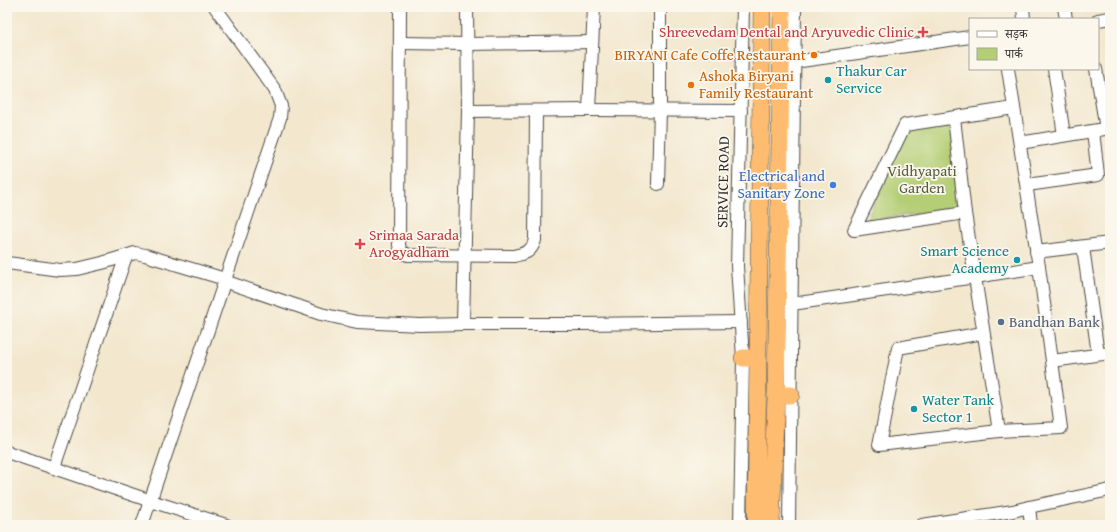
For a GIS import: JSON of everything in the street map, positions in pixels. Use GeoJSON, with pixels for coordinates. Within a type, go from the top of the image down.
{"type":"FeatureCollection","features":[{"type":"Feature","properties":{"kind":"highway"},"geometry":{"type":"LineString","coordinates":[[762,7],[751,358],[764,522]]}},
{"type":"Feature","properties":{"kind":"highway"},"geometry":{"type":"LineString","coordinates":[[764,522],[784,395],[782,7]]}},
{"type":"Feature","properties":{"kind":"street"},"geometry":{"type":"LineString","coordinates":[[142,525],[280,118],[281,106],[275,90],[215,7]]}},
{"type":"Feature","properties":{"kind":"street"},"geometry":{"type":"LineString","coordinates":[[400,7],[399,245],[401,252],[408,255],[514,256],[527,252],[533,247],[535,240],[536,111]]}},
{"type":"Feature","properties":{"kind":"street"},"geometry":{"type":"LineString","coordinates":[[464,324],[468,111],[467,7]]}},
{"type":"Feature","properties":{"kind":"street"},"geometry":{"type":"LineString","coordinates":[[589,110],[594,7]]}},
{"type":"Feature","properties":{"kind":"street"},"geometry":{"type":"LineString","coordinates":[[658,184],[660,7]]}},
{"type":"Feature","properties":{"kind":"street","name":"SERVICE ROAD"},"geometry":{"type":"LineString","coordinates":[[740,525],[751,358],[741,322],[737,266],[743,7]]}},
{"type":"Feature","properties":{"kind":"street"},"geometry":{"type":"LineString","coordinates":[[789,525],[784,395],[792,304],[795,7]]}},
{"type":"Feature","properties":{"kind":"street"},"geometry":{"type":"LineString","coordinates":[[1023,7],[1024,18]]}},
{"type":"Feature","properties":{"kind":"street"},"geometry":{"type":"LineString","coordinates":[[1064,7],[1066,18]]}},
{"type":"Feature","properties":{"kind":"street"},"geometry":{"type":"LineString","coordinates":[[1099,20],[1110,18]]}},
{"type":"Feature","properties":{"kind":"street"},"geometry":{"type":"LineString","coordinates":[[794,62],[969,37]]}},
{"type":"Feature","properties":{"kind":"street"},"geometry":{"type":"LineString","coordinates":[[400,43],[467,44],[592,42]]}},
{"type":"Feature","properties":{"kind":"street"},"geometry":{"type":"LineString","coordinates":[[983,333],[898,348],[879,445],[999,432],[1062,428],[1027,185],[1008,70]]}},
{"type":"Feature","properties":{"kind":"street"},"geometry":{"type":"LineString","coordinates":[[1054,70],[1064,135]]}},
{"type":"Feature","properties":{"kind":"street"},"geometry":{"type":"LineString","coordinates":[[1020,143],[1108,129],[1096,70]]}},
{"type":"Feature","properties":{"kind":"street"},"geometry":{"type":"LineString","coordinates":[[965,213],[854,230],[905,125],[1014,108]]}},
{"type":"Feature","properties":{"kind":"street"},"geometry":{"type":"LineString","coordinates":[[468,111],[741,111]]}},
{"type":"Feature","properties":{"kind":"street"},"geometry":{"type":"LineString","coordinates":[[954,118],[974,277],[999,432]]}},
{"type":"Feature","properties":{"kind":"street"},"geometry":{"type":"LineString","coordinates":[[1027,185],[1098,175],[1093,131]]}},
{"type":"Feature","properties":{"kind":"street"},"geometry":{"type":"LineString","coordinates":[[1036,252],[1110,243]]}},
{"type":"Feature","properties":{"kind":"street"},"geometry":{"type":"LineString","coordinates":[[1052,361],[1104,353],[1083,247]]}},
{"type":"Feature","properties":{"kind":"street"},"geometry":{"type":"LineString","coordinates":[[7,263],[60,270],[77,269],[126,256],[135,252],[225,280],[321,314],[357,322],[420,325],[741,322]]}},
{"type":"Feature","properties":{"kind":"street"},"geometry":{"type":"LineString","coordinates":[[54,467],[126,256]]}},
{"type":"Feature","properties":{"kind":"street"},"geometry":{"type":"LineString","coordinates":[[792,304],[1039,267]]}},
{"type":"Feature","properties":{"kind":"street"},"geometry":{"type":"LineString","coordinates":[[7,452],[226,525]]}},
{"type":"Feature","properties":{"kind":"street"},"geometry":{"type":"LineString","coordinates":[[922,525],[1012,511],[1029,506],[1110,490]]}},
{"type":"Feature","properties":{"kind":"street"},"geometry":{"type":"LineString","coordinates":[[1029,506],[1031,525]]}},
{"type":"Feature","properties":{"kind":"green space","name":"Vidhyapati Garden"},"geometry":{"type":"Polygon","coordinates":[[[951,121],[958,208],[866,221],[907,127],[951,121]]]}},
{"type":"Feature","properties":{"kind":"place","name":"Shreevedam Dental and Aryuvedic Clinic"},"geometry":{"type":"Point","coordinates":[923,32]}},
{"type":"Feature","properties":{"kind":"place","name":"BIRYANI Cafe Coffe Restaurant"},"geometry":{"type":"Point","coordinates":[814,55]}},
{"type":"Feature","properties":{"kind":"place","name":"Thakur Car Service"},"geometry":{"type":"Point","coordinates":[828,80]}},
{"type":"Feature","properties":{"kind":"place","name":"Ashoka Biryani Family Restaurant"},"geometry":{"type":"Point","coordinates":[691,85]}},
{"type":"Feature","properties":{"kind":"place","name":"Electrical and Sanitary Zone"},"geometry":{"type":"Point","coordinates":[833,185]}},
{"type":"Feature","properties":{"kind":"place","name":"Srimaa Sarada Arogyadham"},"geometry":{"type":"Point","coordinates":[360,244]}},
{"type":"Feature","properties":{"kind":"place","name":"Smart Science Academy"},"geometry":{"type":"Point","coordinates":[1017,260]}},
{"type":"Feature","properties":{"kind":"place","name":"Bandhan Bank"},"geometry":{"type":"Point","coordinates":[1001,322]}},
{"type":"Feature","properties":{"kind":"place","name":"Water Tank Sector 1"},"geometry":{"type":"Point","coordinates":[914,409]}}]}
